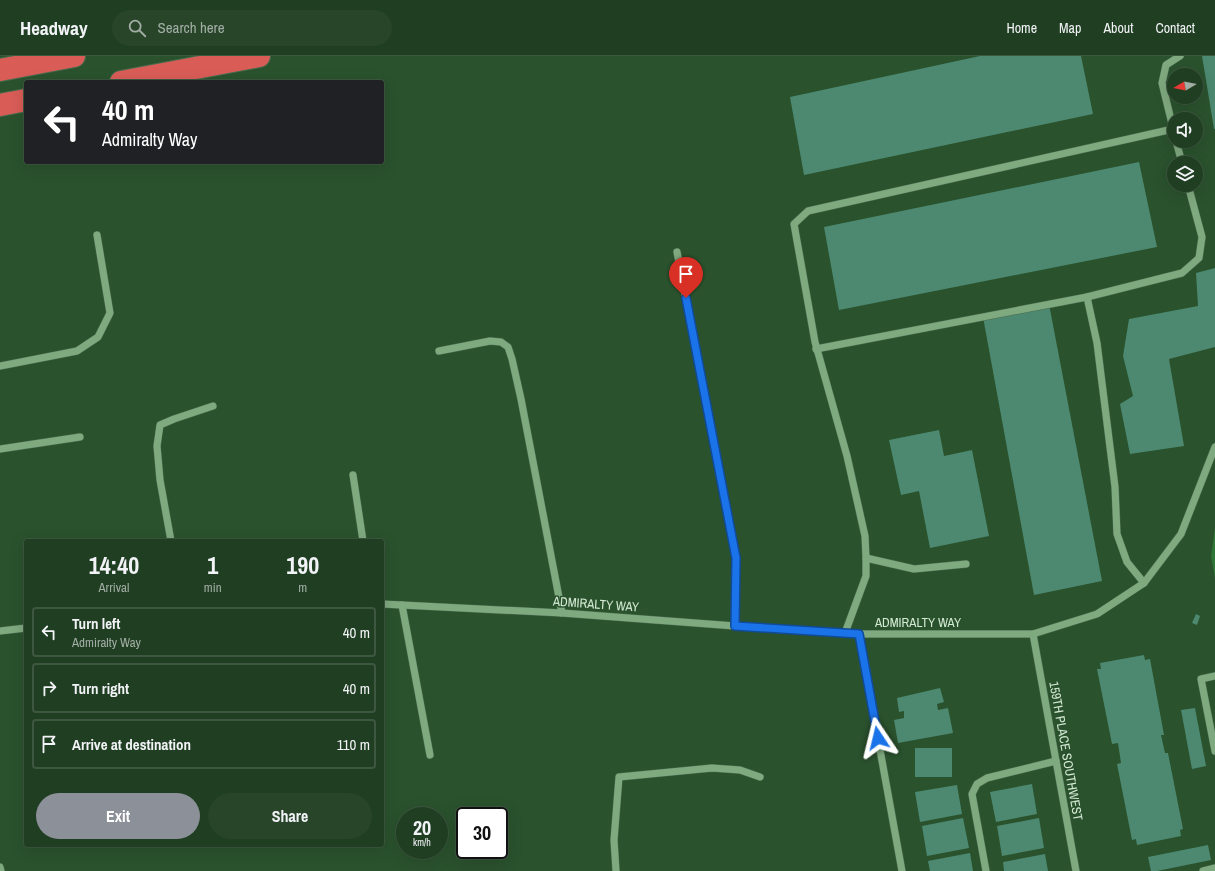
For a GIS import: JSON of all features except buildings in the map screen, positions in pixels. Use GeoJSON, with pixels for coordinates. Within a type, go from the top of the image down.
{"type":"FeatureCollection","features":[{"type":"Feature","properties":{"kind":"highway"},"geometry":{"type":"LineString","coordinates":[[0,70],[74,56]]}},
{"type":"Feature","properties":{"kind":"highway"},"geometry":{"type":"LineString","coordinates":[[132,80],[259,56]]}},
{"type":"Feature","properties":{"kind":"highway"},"geometry":{"type":"LineString","coordinates":[[0,105],[24,100]]}},
{"type":"Feature","properties":{"kind":"street"},"geometry":{"type":"LineString","coordinates":[[1169,112],[1162,83],[1166,65],[1180,56]]}},
{"type":"Feature","properties":{"kind":"street"},"geometry":{"type":"LineString","coordinates":[[845,633],[866,576],[865,536],[847,456],[816,348],[794,224],[808,211],[1167,133]]}},
{"type":"Feature","properties":{"kind":"street"},"geometry":{"type":"LineString","coordinates":[[816,348],[1087,297],[1182,273],[1199,258],[1202,237],[1190,192]]}},
{"type":"Feature","properties":{"kind":"street"},"geometry":{"type":"LineString","coordinates":[[0,366],[77,351],[98,337],[110,313],[97,235]]}},
{"type":"Feature","properties":{"kind":"street"},"geometry":{"type":"LineString","coordinates":[[677,252],[736,558],[735,626]]}},
{"type":"Feature","properties":{"kind":"street"},"geometry":{"type":"LineString","coordinates":[[1087,297],[1097,343],[1115,487],[1117,534],[1127,562],[1144,583]]}},
{"type":"Feature","properties":{"kind":"street"},"geometry":{"type":"LineString","coordinates":[[439,351],[490,341],[501,342],[508,347],[521,399],[562,613]]}},
{"type":"Feature","properties":{"kind":"street"},"geometry":{"type":"LineString","coordinates":[[171,539],[160,480],[157,446],[160,425],[213,406]]}},
{"type":"Feature","properties":{"kind":"street"},"geometry":{"type":"LineString","coordinates":[[0,449],[80,437]]}},
{"type":"Feature","properties":{"kind":"street","name":"ADMIRALTY WAY"},"geometry":{"type":"LineString","coordinates":[[384,604],[562,613],[859,634],[1033,634],[1097,614],[1144,583],[1181,534],[1215,447]]}},
{"type":"Feature","properties":{"kind":"street"},"geometry":{"type":"LineString","coordinates":[[353,475],[363,539]]}},
{"type":"Feature","properties":{"kind":"street"},"geometry":{"type":"LineString","coordinates":[[866,558],[914,569],[966,564]]}},
{"type":"Feature","properties":{"kind":"street"},"geometry":{"type":"LineString","coordinates":[[402,605],[430,755]]}},
{"type":"Feature","properties":{"kind":"street"},"geometry":{"type":"LineString","coordinates":[[0,631],[24,628]]}},
{"type":"Feature","properties":{"kind":"street"},"geometry":{"type":"LineString","coordinates":[[859,634],[902,871]]}},
{"type":"Feature","properties":{"kind":"street","name":"159TH PLACE SOUTHWEST"},"geometry":{"type":"LineString","coordinates":[[1033,634],[1076,871]]}},
{"type":"Feature","properties":{"kind":"street"},"geometry":{"type":"LineString","coordinates":[[1215,676],[1201,679],[1215,751]]}},
{"type":"Feature","properties":{"kind":"street"},"geometry":{"type":"LineString","coordinates":[[986,871],[972,794],[977,784],[987,778],[1056,761]]}},
{"type":"Feature","properties":{"kind":"street"},"geometry":{"type":"LineString","coordinates":[[616,871],[614,840],[619,777],[712,768],[740,770],[760,777]]}},
{"type":"Feature","properties":{"kind":"street"},"geometry":{"type":"LineString","coordinates":[[0,867],[1,871]]}},
{"type":"Feature","properties":{"kind":"street"},"geometry":{"type":"LineString","coordinates":[[1203,871],[1215,868]]}},
{"type":"Feature","properties":{"kind":"green space"},"geometry":{"type":"Polygon","coordinates":[[[1215,528],[1215,578],[1211,556],[1215,528]]]}},
{"type":"Feature","properties":{"kind":"route"},"geometry":{"type":"LineString","coordinates":[[686,298],[736,558],[735,626],[859,634],[878,738]]}}]}
